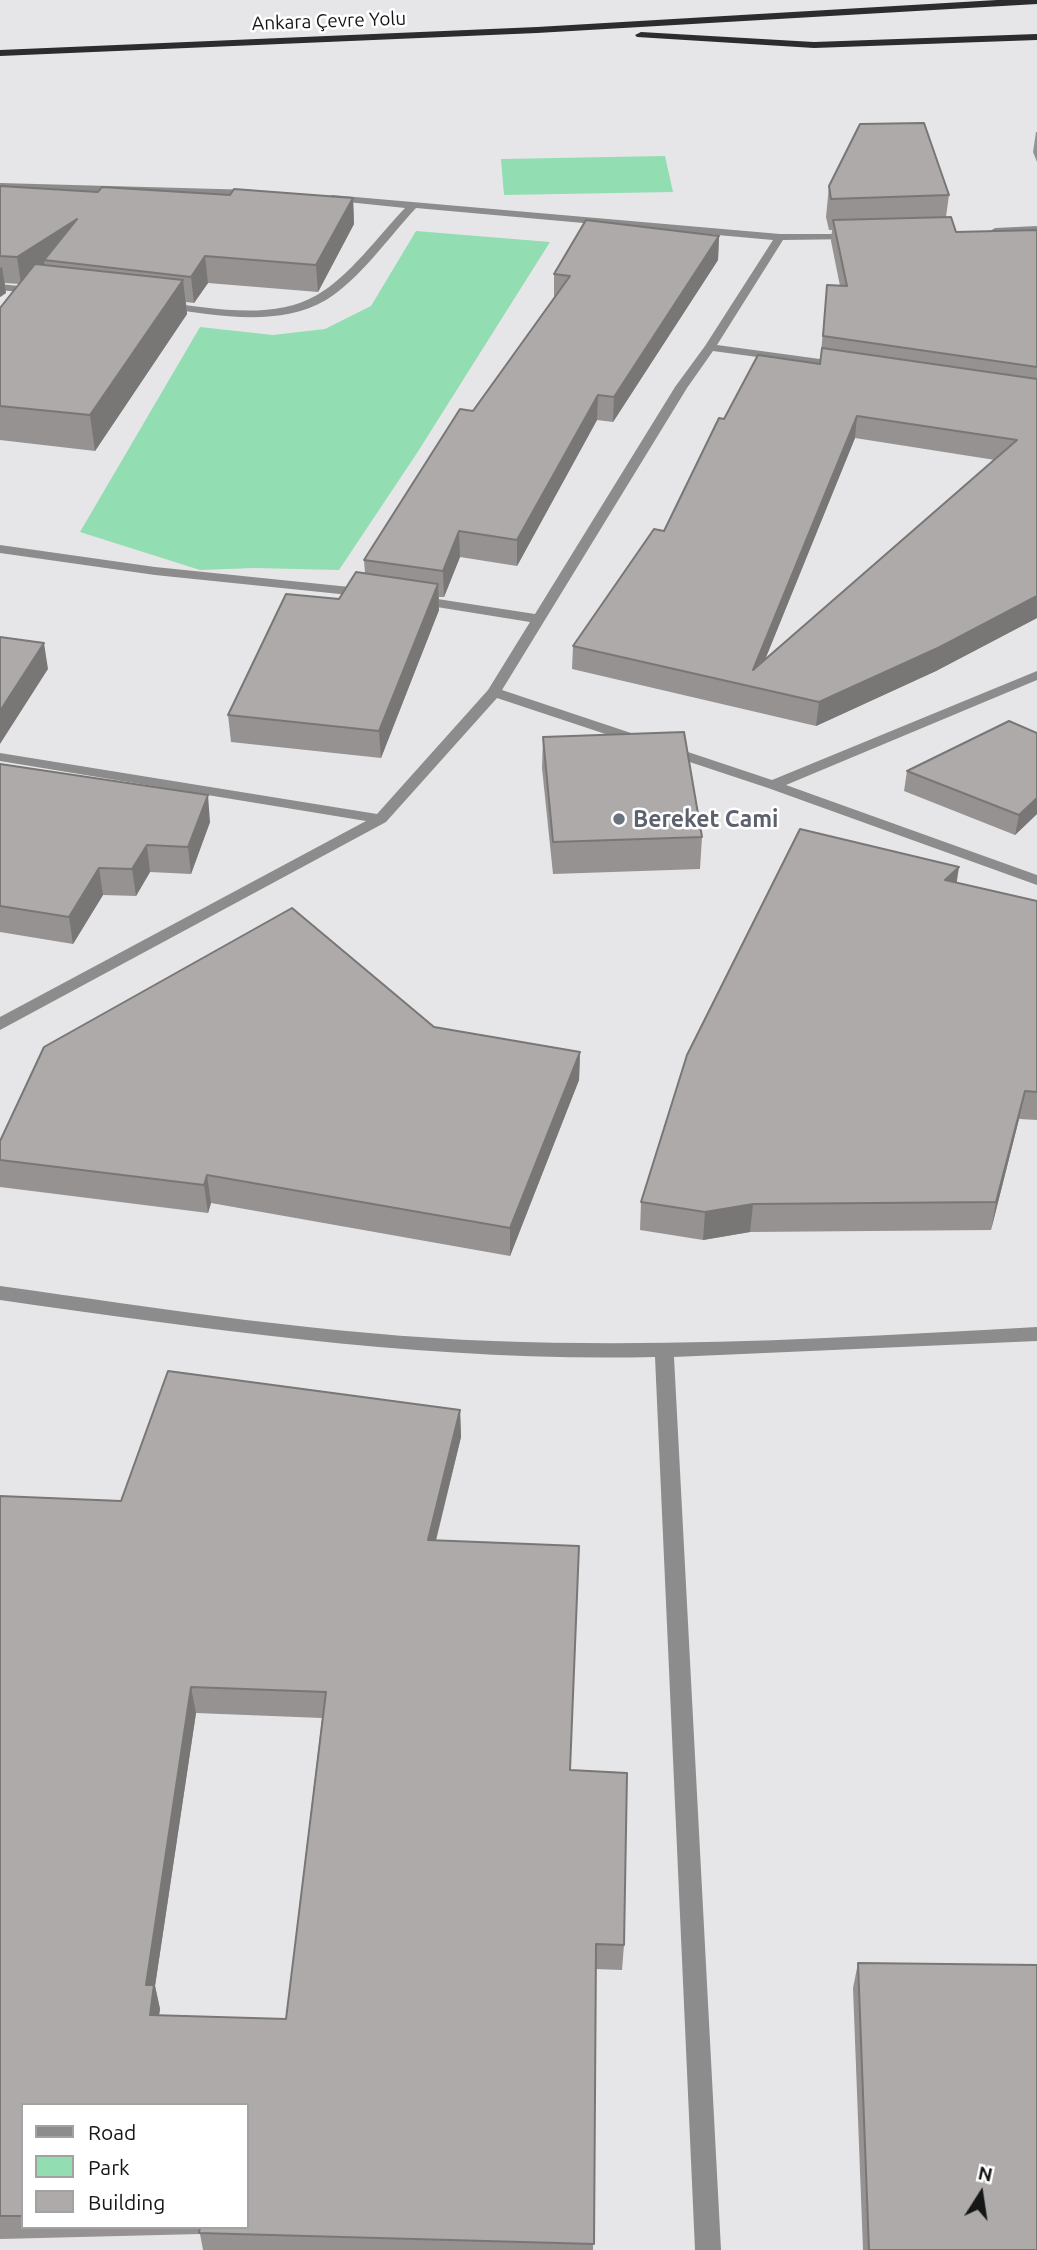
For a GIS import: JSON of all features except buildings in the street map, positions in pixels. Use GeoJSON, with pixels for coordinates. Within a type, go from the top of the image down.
{"type":"FeatureCollection","features":[{"type":"Feature","properties":{"kind":"highway","name":"Ankara Çevre Yolu"},"geometry":{"type":"LineString","coordinates":[[0,53],[537,30],[1037,1]]}},
{"type":"Feature","properties":{"kind":"highway"},"geometry":{"type":"LineString","coordinates":[[537,30],[814,45],[1037,37]]}},
{"type":"Feature","properties":{"kind":"street"},"geometry":{"type":"LineString","coordinates":[[0,186],[272,194]]}},
{"type":"Feature","properties":{"kind":"street"},"geometry":{"type":"LineString","coordinates":[[324,198],[780,237],[865,236]]}},
{"type":"Feature","properties":{"kind":"street"},"geometry":{"type":"LineString","coordinates":[[145,303],[238,314],[274,313],[305,306],[327,296],[341,284],[414,204]]}},
{"type":"Feature","properties":{"kind":"street"},"geometry":{"type":"LineString","coordinates":[[984,231],[1037,229]]}},
{"type":"Feature","properties":{"kind":"street"},"geometry":{"type":"LineString","coordinates":[[0,1024],[381,819],[494,692],[681,387],[780,237]]}},
{"type":"Feature","properties":{"kind":"street"},"geometry":{"type":"LineString","coordinates":[[0,287],[53,293]]}},
{"type":"Feature","properties":{"kind":"street"},"geometry":{"type":"LineString","coordinates":[[710,346],[860,369]]}},
{"type":"Feature","properties":{"kind":"street"},"geometry":{"type":"LineString","coordinates":[[0,549],[155,572],[379,594]]}},
{"type":"Feature","properties":{"kind":"street"},"geometry":{"type":"LineString","coordinates":[[405,598],[538,619]]}},
{"type":"Feature","properties":{"kind":"street"},"geometry":{"type":"LineString","coordinates":[[773,785],[1037,675]]}},
{"type":"Feature","properties":{"kind":"street"},"geometry":{"type":"LineString","coordinates":[[494,692],[773,785],[1037,880]]}},
{"type":"Feature","properties":{"kind":"street"},"geometry":{"type":"LineString","coordinates":[[0,757],[381,819]]}},
{"type":"Feature","properties":{"kind":"street"},"geometry":{"type":"LineString","coordinates":[[0,1293],[280,1332],[415,1344],[539,1349],[664,1350],[1037,1334]]}},
{"type":"Feature","properties":{"kind":"street"},"geometry":{"type":"LineString","coordinates":[[664,1350],[708,2250]]}},
{"type":"Feature","properties":{"kind":"green space"},"geometry":{"type":"Polygon","coordinates":[[[665,156],[673,192],[504,195],[501,159],[665,156]]]}},
{"type":"Feature","properties":{"kind":"green space"},"geometry":{"type":"Polygon","coordinates":[[[416,231],[550,242],[417,453],[339,570],[200,570],[80,532],[200,327],[273,335],[325,329],[371,306],[416,231]]]}},
{"type":"Feature","properties":{"kind":"place","name":"Bereket Cami"},"geometry":{"type":"Point","coordinates":[619,819]}}]}
